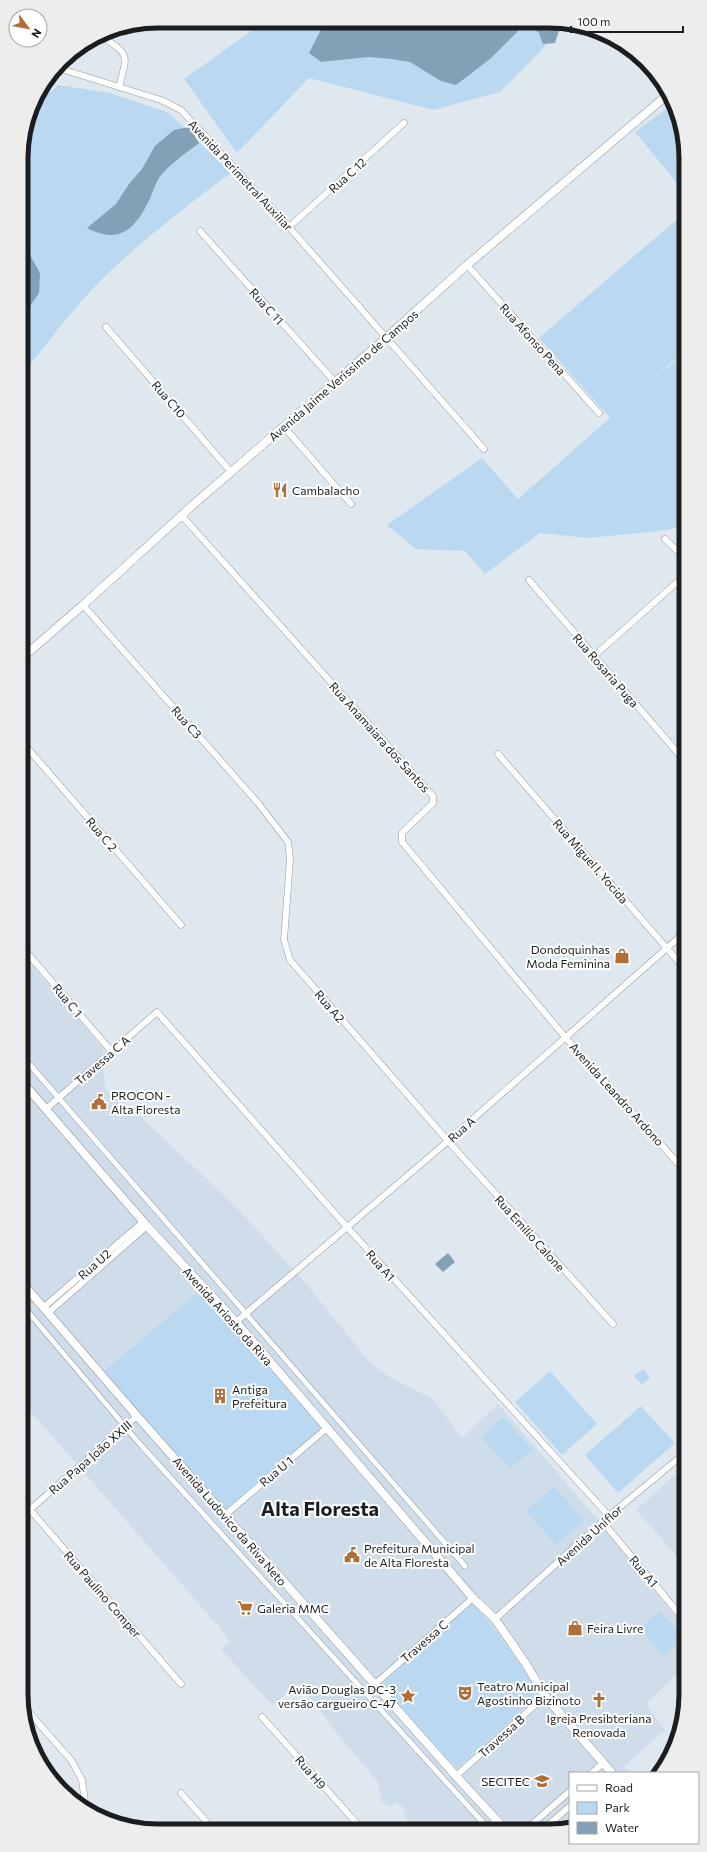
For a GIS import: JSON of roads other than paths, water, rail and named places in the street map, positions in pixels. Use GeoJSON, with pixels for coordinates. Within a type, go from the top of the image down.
{"type":"FeatureCollection","features":[{"type":"Feature","properties":{"kind":"street"},"geometry":{"type":"LineString","coordinates":[[106,39],[120,48],[125,55],[126,62],[119,87]]}},
{"type":"Feature","properties":{"kind":"street","name":"Avenida Perimetral Auxiliar"},"geometry":{"type":"LineString","coordinates":[[63,69],[162,100],[181,110],[289,227],[484,449]]}},
{"type":"Feature","properties":{"kind":"street","name":"Avenida Jaime Veríssimo de Campos"},"geometry":{"type":"LineString","coordinates":[[30,650],[83,605],[231,472],[386,338],[467,265],[664,98]]}},
{"type":"Feature","properties":{"kind":"street","name":"Rua C 12"},"geometry":{"type":"LineString","coordinates":[[289,227],[404,124]]}},
{"type":"Feature","properties":{"kind":"street","name":"Rua C 11"},"geometry":{"type":"LineString","coordinates":[[200,231],[335,382]]}},
{"type":"Feature","properties":{"kind":"street","name":"Rua Afonso Pena"},"geometry":{"type":"LineString","coordinates":[[467,265],[599,413]]}},
{"type":"Feature","properties":{"kind":"street","name":"Rua C10"},"geometry":{"type":"LineString","coordinates":[[106,327],[231,472]]}},
{"type":"Feature","properties":{"kind":"street"},"geometry":{"type":"LineString","coordinates":[[284,427],[351,504]]}},
{"type":"Feature","properties":{"kind":"street","name":"Rua Anamaiara dos Santos"},"geometry":{"type":"LineString","coordinates":[[182,516],[433,796],[432,803],[402,833],[402,842],[565,1037]]}},
{"type":"Feature","properties":{"kind":"street"},"geometry":{"type":"LineString","coordinates":[[665,540],[679,552]]}},
{"type":"Feature","properties":{"kind":"street","name":"Rua Rosaria Puga"},"geometry":{"type":"LineString","coordinates":[[529,580],[679,754]]}},
{"type":"Feature","properties":{"kind":"street"},"geometry":{"type":"LineString","coordinates":[[594,656],[679,582]]}},
{"type":"Feature","properties":{"kind":"street","name":"Rua C3"},"geometry":{"type":"LineString","coordinates":[[83,605],[258,803],[288,842]]}},
{"type":"Feature","properties":{"kind":"street","name":"Rua C 2"},"geometry":{"type":"LineString","coordinates":[[28,749],[181,925]]}},
{"type":"Feature","properties":{"kind":"street","name":"Rua Miguel I. Yocida"},"geometry":{"type":"LineString","coordinates":[[498,754],[679,962]]}},
{"type":"Feature","properties":{"kind":"street","name":"Rua A2"},"geometry":{"type":"LineString","coordinates":[[288,842],[290,859],[284,940],[290,960],[448,1141]]}},
{"type":"Feature","properties":{"kind":"street","name":"Rua A"},"geometry":{"type":"LineString","coordinates":[[236,1322],[448,1141],[679,937]]}},
{"type":"Feature","properties":{"kind":"street","name":"Rua C 1"},"geometry":{"type":"LineString","coordinates":[[28,953],[112,1052]]}},
{"type":"Feature","properties":{"kind":"street","name":"Travessa C A"},"geometry":{"type":"LineString","coordinates":[[46,1108],[157,1012]]}},
{"type":"Feature","properties":{"kind":"street","name":"Rua A1"},"geometry":{"type":"LineString","coordinates":[[157,1012],[347,1227],[608,1516]]}},
{"type":"Feature","properties":{"kind":"street","name":"Avenida Leandro Ardono"},"geometry":{"type":"LineString","coordinates":[[565,1037],[679,1164]]}},
{"type":"Feature","properties":{"kind":"street"},"geometry":{"type":"LineString","coordinates":[[28,1063],[466,1566]]}},
{"type":"Feature","properties":{"kind":"street","name":"Avenida Ariosto da Riva"},"geometry":{"type":"LineString","coordinates":[[28,1088],[145,1224],[236,1322],[473,1598],[495,1619],[546,1696],[610,1772]]}},
{"type":"Feature","properties":{"kind":"street","name":"Rua Emilio Calone"},"geometry":{"type":"LineString","coordinates":[[448,1141],[613,1324]]}},
{"type":"Feature","properties":{"kind":"street","name":"Rua U2"},"geometry":{"type":"LineString","coordinates":[[46,1310],[80,1280],[94,1264],[145,1224]]}},
{"type":"Feature","properties":{"kind":"street","name":"Rua U2"},"geometry":{"type":"LineString","coordinates":[[80,1280],[99,1268],[145,1224]]}},
{"type":"Feature","properties":{"kind":"street"},"geometry":{"type":"LineString","coordinates":[[94,1264],[99,1268]]}},
{"type":"Feature","properties":{"kind":"street","name":"Avenida Ludovico da Riva Neto"},"geometry":{"type":"LineString","coordinates":[[28,1290],[137,1416],[374,1685],[500,1824]]}},
{"type":"Feature","properties":{"kind":"street"},"geometry":{"type":"LineString","coordinates":[[28,1312],[125,1426],[485,1824]]}},
{"type":"Feature","properties":{"kind":"street","name":"Rua Papa João XXIII"},"geometry":{"type":"LineString","coordinates":[[28,1511],[137,1416]]}},
{"type":"Feature","properties":{"kind":"street","name":"Rua U 1"},"geometry":{"type":"LineString","coordinates":[[224,1514],[327,1428]]}},
{"type":"Feature","properties":{"kind":"street","name":"Avenida Uniflor"},"geometry":{"type":"LineString","coordinates":[[495,1619],[602,1521],[679,1458]]}},
{"type":"Feature","properties":{"kind":"street","name":"Rua Paulino Comper"},"geometry":{"type":"LineString","coordinates":[[28,1513],[181,1684]]}},
{"type":"Feature","properties":{"kind":"street","name":"Rua A1"},"geometry":{"type":"LineString","coordinates":[[602,1521],[679,1613]]}},
{"type":"Feature","properties":{"kind":"street","name":"Travessa C"},"geometry":{"type":"LineString","coordinates":[[374,1685],[473,1598]]}},
{"type":"Feature","properties":{"kind":"street","name":"Travessa B"},"geometry":{"type":"LineString","coordinates":[[456,1776],[546,1696]]}},
{"type":"Feature","properties":{"kind":"street"},"geometry":{"type":"LineString","coordinates":[[29,1713],[71,1760],[82,1780],[85,1801]]}},
{"type":"Feature","properties":{"kind":"street","name":"Rua H9"},"geometry":{"type":"LineString","coordinates":[[262,1717],[357,1824]]}},
{"type":"Feature","properties":{"kind":"street"},"geometry":{"type":"LineString","coordinates":[[593,1772],[603,1763]]}},
{"type":"Feature","properties":{"kind":"street"},"geometry":{"type":"LineString","coordinates":[[181,1793],[208,1824]]}},
{"type":"Feature","properties":{"kind":"street"},"geometry":{"type":"LineString","coordinates":[[532,1824],[569,1793]]}},
{"type":"Feature","properties":{"kind":"street"},"geometry":{"type":"LineString","coordinates":[[564,1796],[569,1804]]}},
{"type":"Feature","properties":{"kind":"street"},"geometry":{"type":"LineString","coordinates":[[548,1824],[569,1806]]}},
{"type":"Feature","properties":{"kind":"street"},"geometry":{"type":"LineString","coordinates":[[491,1824],[496,1820]]}},
{"type":"Feature","properties":{"kind":"water"},"geometry":{"type":"Polygon","coordinates":[[[322,28],[521,28],[490,59],[456,85],[441,81],[410,62],[368,57],[321,62],[309,53],[322,28]]]}},
{"type":"Feature","properties":{"kind":"water"},"geometry":{"type":"Polygon","coordinates":[[[534,28],[560,29],[555,43],[543,44],[539,33],[534,28]]]}},
{"type":"Feature","properties":{"kind":"water"},"geometry":{"type":"Polygon","coordinates":[[[189,127],[199,143],[175,161],[160,176],[146,207],[134,224],[118,234],[109,235],[87,228],[116,204],[129,184],[142,169],[155,146],[174,130],[189,127]]]}},
{"type":"Feature","properties":{"kind":"water"},"geometry":{"type":"Polygon","coordinates":[[[28,252],[40,273],[39,293],[28,309],[28,252]]]}},
{"type":"Feature","properties":{"kind":"water"},"geometry":{"type":"Polygon","coordinates":[[[448,1253],[455,1262],[443,1272],[435,1264],[448,1253]]]}},
{"type":"Feature","properties":{"kind":"place","name":"Cambalacho"},"geometry":{"type":"Point","coordinates":[280,490]}},
{"type":"Feature","properties":{"kind":"place","name":"Dondoquinhas Moda Feminina"},"geometry":{"type":"Point","coordinates":[622,956]}},
{"type":"Feature","properties":{"kind":"place","name":"PROCON - Alta Floresta"},"geometry":{"type":"Point","coordinates":[99,1102]}},
{"type":"Feature","properties":{"kind":"place","name":"Antiga Prefeitura"},"geometry":{"type":"Point","coordinates":[220,1396]}},
{"type":"Feature","properties":{"kind":"place","name":"Prefeitura Municipal de Alta Floresta"},"geometry":{"type":"Point","coordinates":[352,1555]}},
{"type":"Feature","properties":{"kind":"place","name":"Galeria MMC"},"geometry":{"type":"Point","coordinates":[245,1608]}},
{"type":"Feature","properties":{"kind":"place","name":"Feira Livre"},"geometry":{"type":"Point","coordinates":[575,1628]}},
{"type":"Feature","properties":{"kind":"place","name":"Teatro Municipal Agostinho Bizinoto"},"geometry":{"type":"Point","coordinates":[465,1693]}},
{"type":"Feature","properties":{"kind":"place","name":"Avião Douglas DC-3 versão cargueiro C-47"},"geometry":{"type":"Point","coordinates":[408,1696]}},
{"type":"Feature","properties":{"kind":"place","name":"Igreja Presibteriana Renovada"},"geometry":{"type":"Point","coordinates":[599,1700]}},
{"type":"Feature","properties":{"kind":"place","name":"SECITEC"},"geometry":{"type":"Point","coordinates":[542,1781]}},
{"type":"Feature","properties":{"kind":"district","name":"Alta Floresta"},"geometry":{"type":"Point","coordinates":[320,1508]}}]}
